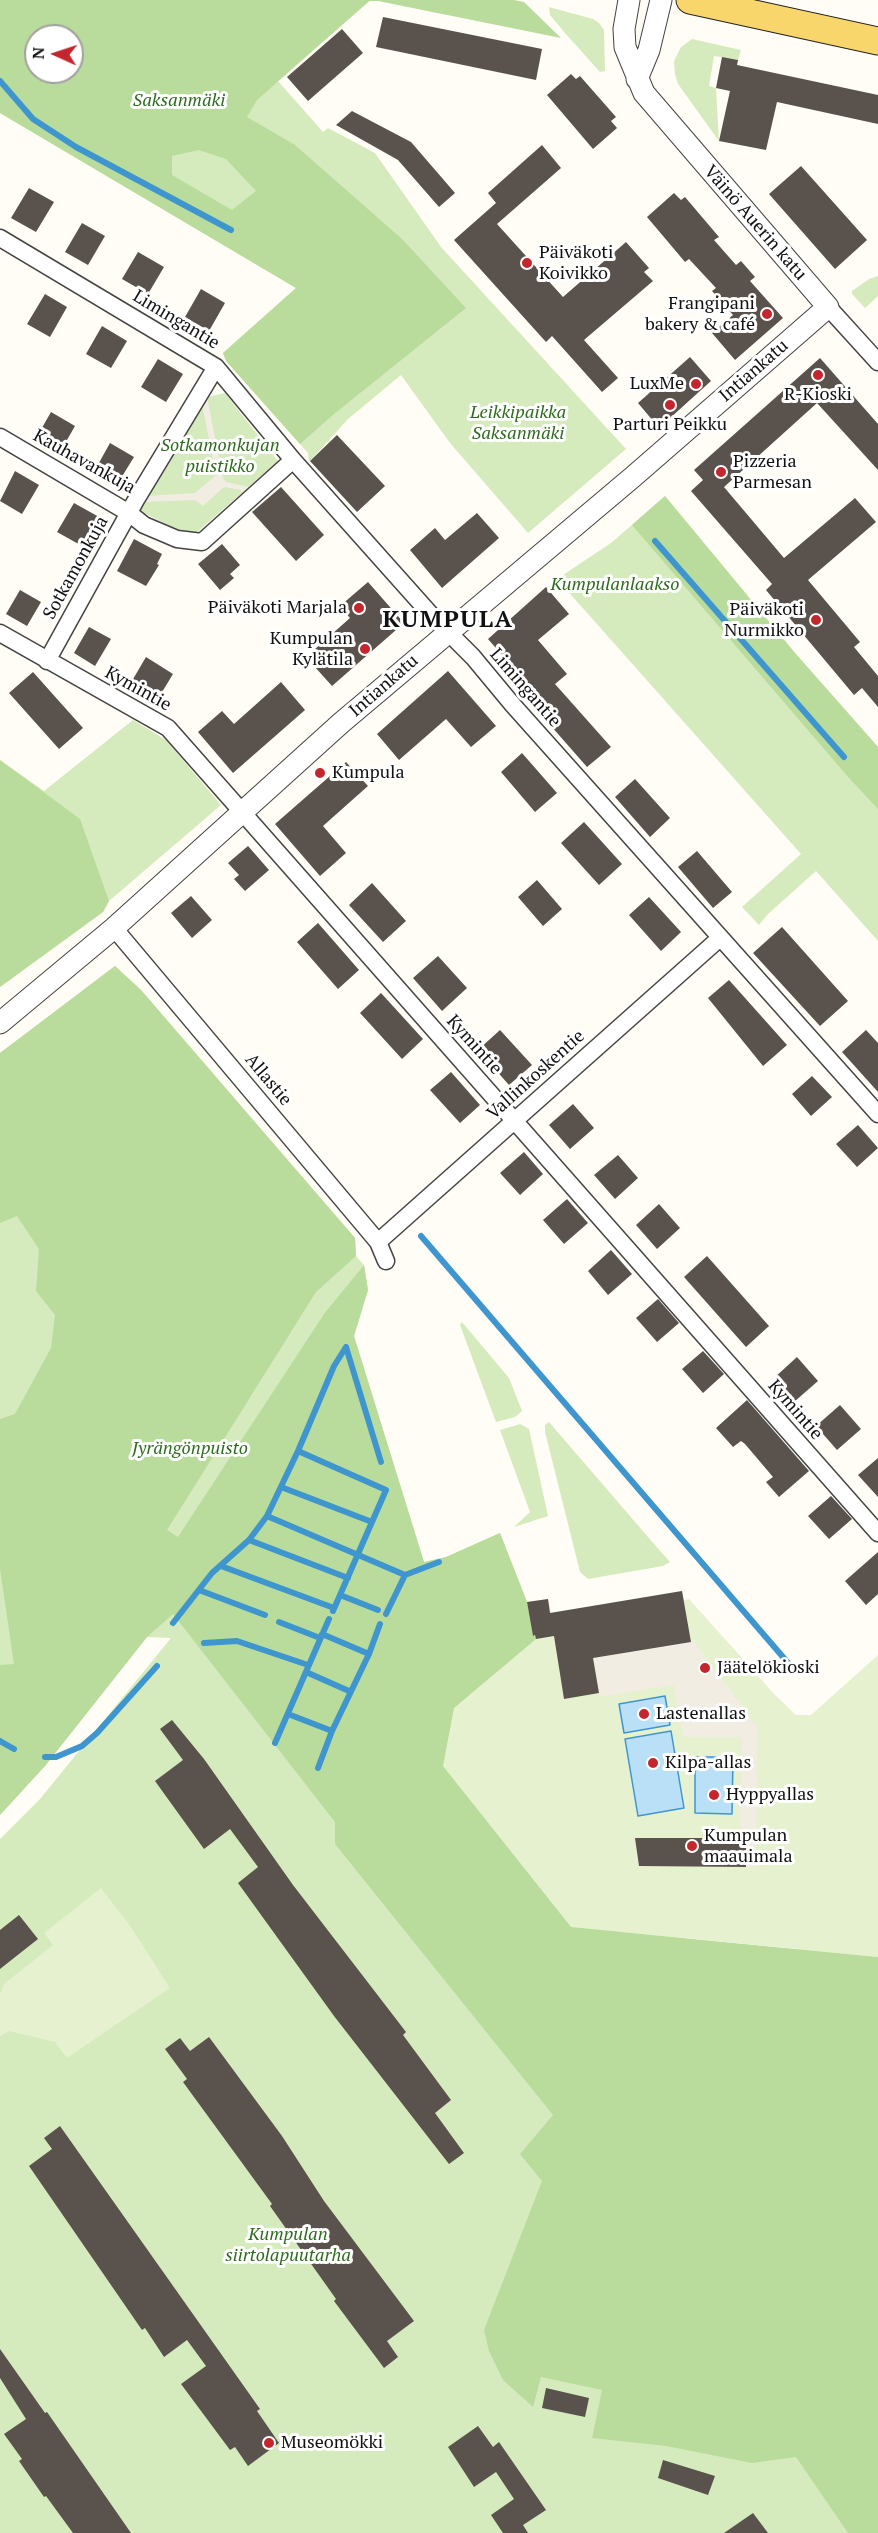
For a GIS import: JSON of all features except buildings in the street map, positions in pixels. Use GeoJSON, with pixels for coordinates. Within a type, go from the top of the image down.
{"type":"FeatureCollection","features":[{"type":"Feature","properties":{"kind":"main road"},"geometry":{"type":"LineString","coordinates":[[690,0],[878,41]]}},
{"type":"Feature","properties":{"kind":"street","name":"Väinö Auerin katu"},"geometry":{"type":"LineString","coordinates":[[629,0],[624,29],[625,46],[637,79],[654,105],[878,362]]}},
{"type":"Feature","properties":{"kind":"street"},"geometry":{"type":"LineString","coordinates":[[637,79],[649,50],[661,0]]}},
{"type":"Feature","properties":{"kind":"street","name":"Limingantie"},"geometry":{"type":"LineString","coordinates":[[0,238],[216,367],[293,460],[878,1114]]}},
{"type":"Feature","properties":{"kind":"street","name":"Intiankatu"},"geometry":{"type":"LineString","coordinates":[[0,1023],[114,928],[341,723],[618,490],[828,307]]}},
{"type":"Feature","properties":{"kind":"street","name":"Kauhavankuja"},"geometry":{"type":"LineString","coordinates":[[0,437],[129,513],[216,367]]}},
{"type":"Feature","properties":{"kind":"street","name":"Sotkamonkuja"},"geometry":{"type":"LineString","coordinates":[[47,661],[129,513],[144,525],[177,539],[202,542],[293,460]]}},
{"type":"Feature","properties":{"kind":"street","name":"Kymintie"},"geometry":{"type":"LineString","coordinates":[[0,633],[168,728],[878,1533]]}},
{"type":"Feature","properties":{"kind":"street","name":"Allastie"},"geometry":{"type":"LineString","coordinates":[[114,928],[378,1242],[386,1261]]}},
{"type":"Feature","properties":{"kind":"street","name":"Vallinkoskentie"},"geometry":{"type":"LineString","coordinates":[[378,1242],[720,938]]}},
{"type":"Feature","properties":{"kind":"green space","name":"Saksanmäki"},"geometry":{"type":"Polygon","coordinates":[[[0,0],[371,0],[278,81],[323,132],[328,128],[375,153],[441,247],[626,449],[528,533],[450,443],[401,375],[348,419],[309,462],[308,453],[226,361],[223,353],[296,288],[0,113],[0,0]]]}},
{"type":"Feature","properties":{"kind":"green space","name":"Saksanmäki"},"geometry":{"type":"Polygon","coordinates":[[[0,0],[514,0],[524,2],[561,38],[369,1],[257,100],[247,117],[295,145],[402,239],[466,308],[300,444],[226,361],[223,353],[296,288],[0,113],[0,0]],[[199,150],[172,156],[172,175],[232,210],[256,191],[226,159],[199,150]]]}},
{"type":"Feature","properties":{"kind":"green space"},"geometry":{"type":"Polygon","coordinates":[[[549,7],[593,19],[599,23],[604,30],[605,71],[600,72],[565,33],[550,15],[549,7]]]}},
{"type":"Feature","properties":{"kind":"green space"},"geometry":{"type":"Polygon","coordinates":[[[692,39],[741,50],[738,60],[714,56],[709,86],[716,88],[719,141],[678,84],[675,74],[674,61],[681,47],[692,39]]]}},
{"type":"Feature","properties":{"kind":"green space"},"geometry":{"type":"Polygon","coordinates":[[[878,276],[878,296],[865,308],[852,294],[852,291],[869,279],[878,276]]]}},
{"type":"Feature","properties":{"kind":"green space","name":"Sotkamonkujan puistikko"},"geometry":{"type":"Polygon","coordinates":[[[225,393],[278,461],[195,534],[179,533],[138,510],[207,397],[225,393]]]}},
{"type":"Feature","properties":{"kind":"green space","name":"Kumpulanlaakso"},"geometry":{"type":"Polygon","coordinates":[[[665,496],[795,653],[878,747],[878,941],[816,871],[759,925],[742,907],[801,854],[557,579],[611,543],[665,496]]]}},
{"type":"Feature","properties":{"kind":"green space"},"geometry":{"type":"Polygon","coordinates":[[[665,496],[795,653],[878,747],[878,809],[632,525],[665,496]]]}},
{"type":"Feature","properties":{"kind":"green space"},"geometry":{"type":"Polygon","coordinates":[[[133,720],[166,740],[221,805],[109,901],[103,912],[0,987],[0,760],[44,791],[133,720]]]}},
{"type":"Feature","properties":{"kind":"green space"},"geometry":{"type":"Polygon","coordinates":[[[0,760],[80,819],[109,901],[103,912],[0,987],[0,760]]]}},
{"type":"Feature","properties":{"kind":"green space","name":"Kumpulan siirtolapuutarha"},"geometry":{"type":"Polygon","coordinates":[[[115,966],[141,990],[355,1238],[356,1256],[364,1265],[368,1290],[354,1336],[424,1562],[446,1557],[500,1533],[527,1602],[533,1636],[679,1938],[796,1950],[878,1859],[878,2533],[0,2533],[0,1839],[40,1799],[171,1638],[147,1637],[45,1766],[0,1815],[0,1053],[115,966]]]}},
{"type":"Feature","properties":{"kind":"green space","name":"Jyrängönpuisto"},"geometry":{"type":"Polygon","coordinates":[[[115,966],[141,990],[355,1238],[356,1256],[316,1292],[167,1530],[178,1537],[324,1314],[364,1265],[368,1290],[354,1336],[424,1562],[446,1557],[500,1533],[527,1602],[621,1932],[878,1957],[878,2533],[848,2533],[796,2457],[752,2463],[666,2446],[592,2438],[602,2390],[541,2377],[533,2407],[503,2380],[489,2351],[484,2330],[542,2181],[520,2154],[553,2115],[335,1844],[335,1822],[173,1614],[147,1637],[45,1766],[0,1815],[0,1665],[14,1664],[0,1569],[0,1419],[15,1414],[51,1348],[55,1315],[36,1291],[39,1249],[17,1216],[0,1223],[0,1053],[115,966]]]}},
{"type":"Feature","properties":{"kind":"green space"},"geometry":{"type":"Polygon","coordinates":[[[462,1322],[509,1378],[522,1411],[515,1417],[496,1422],[460,1325],[462,1322]]]}},
{"type":"Feature","properties":{"kind":"green space"},"geometry":{"type":"Polygon","coordinates":[[[549,1422],[670,1562],[663,1566],[588,1579],[580,1572],[545,1432],[545,1425],[549,1422]]]}},
{"type":"Feature","properties":{"kind":"green space"},"geometry":{"type":"Polygon","coordinates":[[[520,1424],[529,1429],[548,1516],[514,1527],[530,1512],[500,1430],[520,1424]]]}},
{"type":"Feature","properties":{"kind":"green space","name":"Kumpulan maauimala"},"geometry":{"type":"Polygon","coordinates":[[[682,1591],[684,1600],[689,1599],[776,1696],[796,1715],[811,1715],[878,1655],[878,1957],[571,1927],[443,1766],[454,1708],[536,1639],[533,1636],[527,1602],[548,1599],[551,1613],[682,1591]]]}},
{"type":"Feature","properties":{"kind":"green space"},"geometry":{"type":"Polygon","coordinates":[[[101,1888],[131,1927],[170,1988],[67,2058],[55,2042],[9,2031],[0,2036],[0,1994],[4,1984],[53,1945],[44,1933],[101,1888]]]}},
{"type":"Feature","properties":{"kind":"shaded area"},"geometry":{"type":"Polygon","coordinates":[[[207,397],[223,478],[226,482],[249,487],[242,493],[241,490],[224,487],[203,506],[195,500],[142,502],[146,496],[195,493],[216,475],[202,404],[207,397]]]}},
{"type":"Feature","properties":{"kind":"shaded area"},"geometry":{"type":"Polygon","coordinates":[[[690,1636],[757,1727],[756,1867],[746,1867],[746,1839],[740,1838],[742,1737],[683,1737],[674,1685],[599,1697],[593,1658],[691,1641],[690,1636]]]}},
{"type":"Feature","properties":{"kind":"water","name":"Lastenallas"},"geometry":{"type":"Polygon","coordinates":[[[665,1696],[670,1725],[624,1733],[619,1704],[665,1696]]]}},
{"type":"Feature","properties":{"kind":"water","name":"Kilpa-allas"},"geometry":{"type":"Polygon","coordinates":[[[671,1731],[684,1808],[638,1816],[625,1739],[671,1731]]]}},
{"type":"Feature","properties":{"kind":"water","name":"Hyppyallas"},"geometry":{"type":"Polygon","coordinates":[[[695,1757],[733,1757],[732,1814],[695,1813],[695,1757]]]}},
{"type":"Feature","properties":{"kind":"waterway"},"geometry":{"type":"LineString","coordinates":[[0,81],[33,119],[76,147],[231,230]]}},
{"type":"Feature","properties":{"kind":"waterway"},"geometry":{"type":"LineString","coordinates":[[655,541],[844,757]]}},
{"type":"Feature","properties":{"kind":"waterway"},"geometry":{"type":"LineString","coordinates":[[421,1236],[795,1671]]}},
{"type":"Feature","properties":{"kind":"waterway"},"geometry":{"type":"LineString","coordinates":[[346,1347],[381,1462]]}},
{"type":"Feature","properties":{"kind":"waterway"},"geometry":{"type":"LineString","coordinates":[[173,1623],[212,1573],[249,1540],[267,1516],[334,1366],[346,1347]]}},
{"type":"Feature","properties":{"kind":"waterway"},"geometry":{"type":"LineString","coordinates":[[298,1451],[386,1490],[333,1611]]}},
{"type":"Feature","properties":{"kind":"waterway"},"geometry":{"type":"LineString","coordinates":[[281,1487],[372,1522]]}},
{"type":"Feature","properties":{"kind":"waterway"},"geometry":{"type":"LineString","coordinates":[[267,1516],[405,1575],[439,1562]]}},
{"type":"Feature","properties":{"kind":"waterway"},"geometry":{"type":"LineString","coordinates":[[249,1540],[348,1578]]}},
{"type":"Feature","properties":{"kind":"waterway"},"geometry":{"type":"LineString","coordinates":[[221,1566],[334,1608]]}},
{"type":"Feature","properties":{"kind":"waterway"},"geometry":{"type":"LineString","coordinates":[[386,1614],[405,1575]]}},
{"type":"Feature","properties":{"kind":"waterway"},"geometry":{"type":"LineString","coordinates":[[199,1590],[265,1615]]}},
{"type":"Feature","properties":{"kind":"waterway"},"geometry":{"type":"LineString","coordinates":[[340,1595],[378,1610]]}},
{"type":"Feature","properties":{"kind":"waterway"},"geometry":{"type":"LineString","coordinates":[[275,1743],[329,1619]]}},
{"type":"Feature","properties":{"kind":"waterway"},"geometry":{"type":"LineString","coordinates":[[279,1622],[320,1638]]}},
{"type":"Feature","properties":{"kind":"waterway"},"geometry":{"type":"LineString","coordinates":[[318,1768],[380,1624]]}},
{"type":"Feature","properties":{"kind":"waterway"},"geometry":{"type":"LineString","coordinates":[[322,1634],[369,1654]]}},
{"type":"Feature","properties":{"kind":"waterway"},"geometry":{"type":"LineString","coordinates":[[204,1643],[237,1641],[308,1665]]}},
{"type":"Feature","properties":{"kind":"waterway"},"geometry":{"type":"LineString","coordinates":[[45,1757],[56,1757],[82,1746],[97,1733],[157,1666]]}},
{"type":"Feature","properties":{"kind":"waterway"},"geometry":{"type":"LineString","coordinates":[[306,1672],[349,1691]]}},
{"type":"Feature","properties":{"kind":"waterway"},"geometry":{"type":"LineString","coordinates":[[288,1714],[332,1731]]}},
{"type":"Feature","properties":{"kind":"waterway"},"geometry":{"type":"LineString","coordinates":[[0,1741],[14,1749]]}},
{"type":"Feature","properties":{"kind":"place","name":"Päiväkoti Koivikko"},"geometry":{"type":"Point","coordinates":[527,263]}},
{"type":"Feature","properties":{"kind":"place","name":"Frangipani bakery & café"},"geometry":{"type":"Point","coordinates":[767,314]}},
{"type":"Feature","properties":{"kind":"place","name":"R-Kioski"},"geometry":{"type":"Point","coordinates":[818,375]}},
{"type":"Feature","properties":{"kind":"place","name":"LuxMe"},"geometry":{"type":"Point","coordinates":[696,384]}},
{"type":"Feature","properties":{"kind":"place","name":"Parturi Peikku"},"geometry":{"type":"Point","coordinates":[670,405]}},
{"type":"Feature","properties":{"kind":"place","name":"Pizzeria Parmesan"},"geometry":{"type":"Point","coordinates":[721,472]}},
{"type":"Feature","properties":{"kind":"place","name":"Päiväkoti Marjala"},"geometry":{"type":"Point","coordinates":[359,608]}},
{"type":"Feature","properties":{"kind":"place","name":"Päiväkoti Nurmikko"},"geometry":{"type":"Point","coordinates":[816,620]}},
{"type":"Feature","properties":{"kind":"place","name":"Kumpulan Kylätila"},"geometry":{"type":"Point","coordinates":[365,649]}},
{"type":"Feature","properties":{"kind":"place","name":"Kumpula"},"geometry":{"type":"Point","coordinates":[320,773]}},
{"type":"Feature","properties":{"kind":"place","name":"Jäätelökioski"},"geometry":{"type":"Point","coordinates":[705,1668]}},
{"type":"Feature","properties":{"kind":"place","name":"Lastenallas"},"geometry":{"type":"Point","coordinates":[644,1714]}},
{"type":"Feature","properties":{"kind":"place","name":"Kilpa-allas"},"geometry":{"type":"Point","coordinates":[653,1763]}},
{"type":"Feature","properties":{"kind":"place","name":"Hyppyallas"},"geometry":{"type":"Point","coordinates":[714,1795]}},
{"type":"Feature","properties":{"kind":"place","name":"Kumpulan maauimala"},"geometry":{"type":"Point","coordinates":[692,1846]}},
{"type":"Feature","properties":{"kind":"place","name":"Museomökki"},"geometry":{"type":"Point","coordinates":[269,2443]}},
{"type":"Feature","properties":{"kind":"district","name":"KUMPULA"},"geometry":{"type":"Point","coordinates":[448,620]}},
{"type":"Feature","properties":{"kind":"park label","name":"Leikkipaikka Saksanmäki"},"geometry":{"type":"Point","coordinates":[518,423]}}]}
